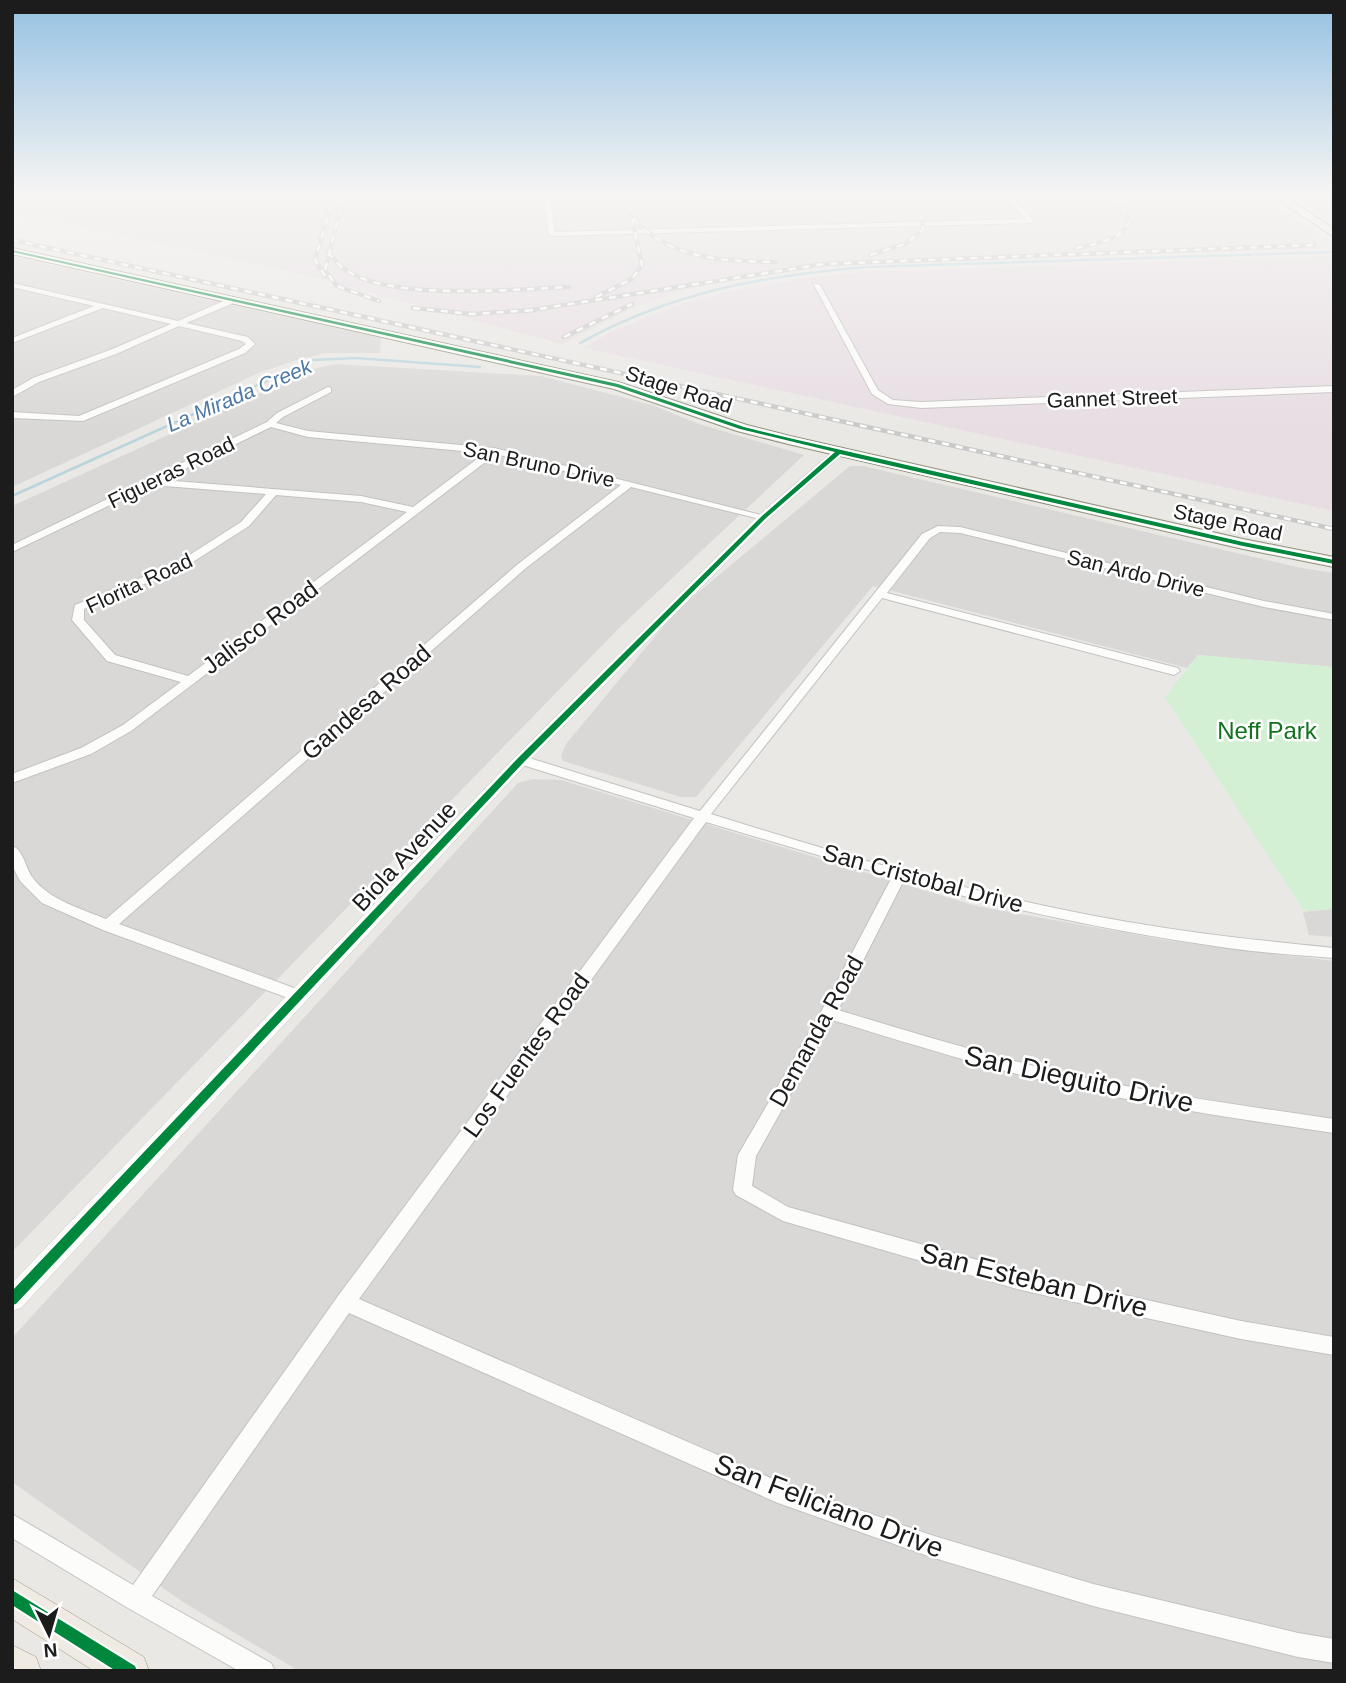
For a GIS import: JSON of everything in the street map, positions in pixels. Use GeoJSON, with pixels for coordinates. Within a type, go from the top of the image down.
{"type":"FeatureCollection","features":[{"type":"Feature","properties":{"kind":"main road","name":"Stage Road"},"geometry":{"type":"LineString","coordinates":[[114,274],[618,386],[742,428],[839,452],[1334,562]]}},
{"type":"Feature","properties":{"kind":"main road"},"geometry":{"type":"LineString","coordinates":[[12,1597],[130,1671]]}},
{"type":"Feature","properties":{"kind":"main road"},"geometry":{"type":"LineString","coordinates":[[12,1664],[22,1671]]}},
{"type":"Feature","properties":{"kind":"street"},"geometry":{"type":"LineString","coordinates":[[12,285],[245,338],[251,344],[242,351],[80,419],[12,415]]}},
{"type":"Feature","properties":{"kind":"street","name":"Gannet Street"},"geometry":{"type":"LineString","coordinates":[[816,285],[875,393],[891,402],[921,405],[1334,389]]}},
{"type":"Feature","properties":{"kind":"street"},"geometry":{"type":"LineString","coordinates":[[12,298],[34,290]]}},
{"type":"Feature","properties":{"kind":"street"},"geometry":{"type":"LineString","coordinates":[[12,394],[36,380],[113,352],[233,300]]}},
{"type":"Feature","properties":{"kind":"street"},"geometry":{"type":"LineString","coordinates":[[12,341],[103,306]]}},
{"type":"Feature","properties":{"kind":"street","name":"Figueras Road"},"geometry":{"type":"LineString","coordinates":[[12,550],[270,424],[280,415],[328,390]]}},
{"type":"Feature","properties":{"kind":"street","name":"San Bruno Drive"},"geometry":{"type":"LineString","coordinates":[[270,424],[331,437],[494,451],[764,517]]}},
{"type":"Feature","properties":{"kind":"street","name":"Jalisco Road"},"geometry":{"type":"LineString","coordinates":[[12,779],[86,751],[127,728],[494,451]]}},
{"type":"Feature","properties":{"kind":"street","name":"Biola Avenue"},"geometry":{"type":"LineString","coordinates":[[12,1300],[521,760],[764,517],[839,452]]}},
{"type":"Feature","properties":{"kind":"street"},"geometry":{"type":"LineString","coordinates":[[151,481],[361,499],[417,511]]}},
{"type":"Feature","properties":{"kind":"street","name":"Gandesa Road"},"geometry":{"type":"LineString","coordinates":[[108,926],[522,566],[629,484]]}},
{"type":"Feature","properties":{"kind":"street","name":"Florita Road"},"geometry":{"type":"LineString","coordinates":[[188,680],[111,658],[78,620],[79,607],[191,559],[245,524],[272,493]]}},
{"type":"Feature","properties":{"kind":"street","name":"Los Fuentes Road"},"geometry":{"type":"LineString","coordinates":[[136,1600],[345,1302],[703,816],[926,536],[938,529]]}},
{"type":"Feature","properties":{"kind":"street","name":"San Ardo Drive"},"geometry":{"type":"LineString","coordinates":[[938,529],[960,530],[1264,604],[1334,617]]}},
{"type":"Feature","properties":{"kind":"street"},"geometry":{"type":"LineString","coordinates":[[879,594],[1174,671]]}},
{"type":"Feature","properties":{"kind":"street","name":"San Cristobal Drive"},"geometry":{"type":"LineString","coordinates":[[521,760],[900,875],[1028,906],[1186,936],[1334,953]]}},
{"type":"Feature","properties":{"kind":"street"},"geometry":{"type":"LineString","coordinates":[[12,850],[27,881],[47,899],[108,926],[299,996]]}},
{"type":"Feature","properties":{"kind":"street","name":"Demanda Road"},"geometry":{"type":"LineString","coordinates":[[742,1190],[747,1155],[828,1013],[900,875]]}},
{"type":"Feature","properties":{"kind":"street","name":"San Dieguito Drive"},"geometry":{"type":"LineString","coordinates":[[828,1013],[944,1049],[1056,1077],[1185,1104],[1334,1126]]}},
{"type":"Feature","properties":{"kind":"street","name":"San Esteban Drive"},"geometry":{"type":"LineString","coordinates":[[742,1190],[783,1213],[1021,1281],[1241,1330],[1334,1346]]}},
{"type":"Feature","properties":{"kind":"street","name":"San Feliciano Drive"},"geometry":{"type":"LineString","coordinates":[[345,1302],[778,1492],[931,1546],[1093,1595],[1298,1645],[1334,1651]]}},
{"type":"Feature","properties":{"kind":"street"},"geometry":{"type":"LineString","coordinates":[[12,1525],[136,1600],[263,1671]]}},
{"type":"Feature","properties":{"kind":"shaded area"},"geometry":{"type":"Polygon","coordinates":[[[12,274],[91,274],[381,338],[380,353],[326,353],[261,372],[12,487],[12,274]]]}},
{"type":"Feature","properties":{"kind":"shaded area"},"geometry":{"type":"Polygon","coordinates":[[[299,274],[764,274],[706,284],[639,305],[562,344],[299,274]]]}},
{"type":"Feature","properties":{"kind":"shaded area"},"geometry":{"type":"Polygon","coordinates":[[[848,274],[1334,274],[1334,511],[584,348],[612,331],[688,302],[731,291],[848,274]]]}},
{"type":"Feature","properties":{"kind":"shaded area"},"geometry":{"type":"Polygon","coordinates":[[[335,364],[541,376],[652,405],[699,424],[804,455],[621,626],[12,1252],[12,506],[313,369],[335,364]]]}},
{"type":"Feature","properties":{"kind":"shaded area"},"geometry":{"type":"Polygon","coordinates":[[[850,466],[863,466],[1301,568],[1334,573],[1334,667],[1198,655],[1187,668],[873,586],[696,797],[681,797],[563,761],[561,756],[566,744],[677,610],[850,466]]]}},
{"type":"Feature","properties":{"kind":"shaded area"},"geometry":{"type":"Polygon","coordinates":[[[533,779],[561,780],[976,906],[1171,941],[1334,961],[1334,1671],[299,1671],[183,1602],[12,1482],[12,1338],[518,783],[533,779]]]}},
{"type":"Feature","properties":{"kind":"shaded area"},"geometry":{"type":"Polygon","coordinates":[[[1334,909],[1334,937],[1309,935],[1303,912],[1334,909]]]}},
{"type":"Feature","properties":{"kind":"green space","name":"Neff Park"},"geometry":{"type":"Polygon","coordinates":[[[1198,655],[1334,667],[1334,909],[1304,911],[1165,697],[1198,655]]]}},
{"type":"Feature","properties":{"kind":"waterway","name":"La Mirada Creek"},"geometry":{"type":"LineString","coordinates":[[580,343],[614,325],[684,299],[718,289],[809,274]]}},
{"type":"Feature","properties":{"kind":"waterway","name":"La Mirada Creek"},"geometry":{"type":"LineString","coordinates":[[12,496],[313,360],[356,358],[480,367]]}},
{"type":"Feature","properties":{"kind":"railway"},"geometry":{"type":"LineString","coordinates":[[165,274],[1334,529]]}},
{"type":"Feature","properties":{"kind":"railway"},"geometry":{"type":"LineString","coordinates":[[328,274],[337,286],[379,301]]}},
{"type":"Feature","properties":{"kind":"railway"},"geometry":{"type":"LineString","coordinates":[[353,274],[389,286],[419,289],[485,291],[569,287]]}},
{"type":"Feature","properties":{"kind":"railway"},"geometry":{"type":"LineString","coordinates":[[596,297],[632,279],[636,274]]}},
{"type":"Feature","properties":{"kind":"railway"},"geometry":{"type":"LineString","coordinates":[[531,310],[764,274]]}},
{"type":"Feature","properties":{"kind":"railway"},"geometry":{"type":"LineString","coordinates":[[564,337],[632,304]]}},
{"type":"Feature","properties":{"kind":"railway"},"geometry":{"type":"LineString","coordinates":[[413,308],[472,314],[531,310]]}},
{"type":"Feature","properties":{"kind":"railway"},"geometry":{"type":"LineString","coordinates":[[526,311],[531,310]]}},
{"type":"Feature","properties":{"kind":"railway"},"geometry":{"type":"LineString","coordinates":[[531,310],[535,310]]}},
{"type":"Feature","properties":{"kind":"cycle path"},"geometry":{"type":"LineString","coordinates":[[113,274],[618,386],[742,428],[788,440],[1243,544],[1334,562]]}},
{"type":"Feature","properties":{"kind":"cycle path"},"geometry":{"type":"LineString","coordinates":[[12,1300],[521,760],[764,517],[839,452]]}},
{"type":"Feature","properties":{"kind":"cycle path"},"geometry":{"type":"LineString","coordinates":[[12,1597],[130,1671]]}}]}
